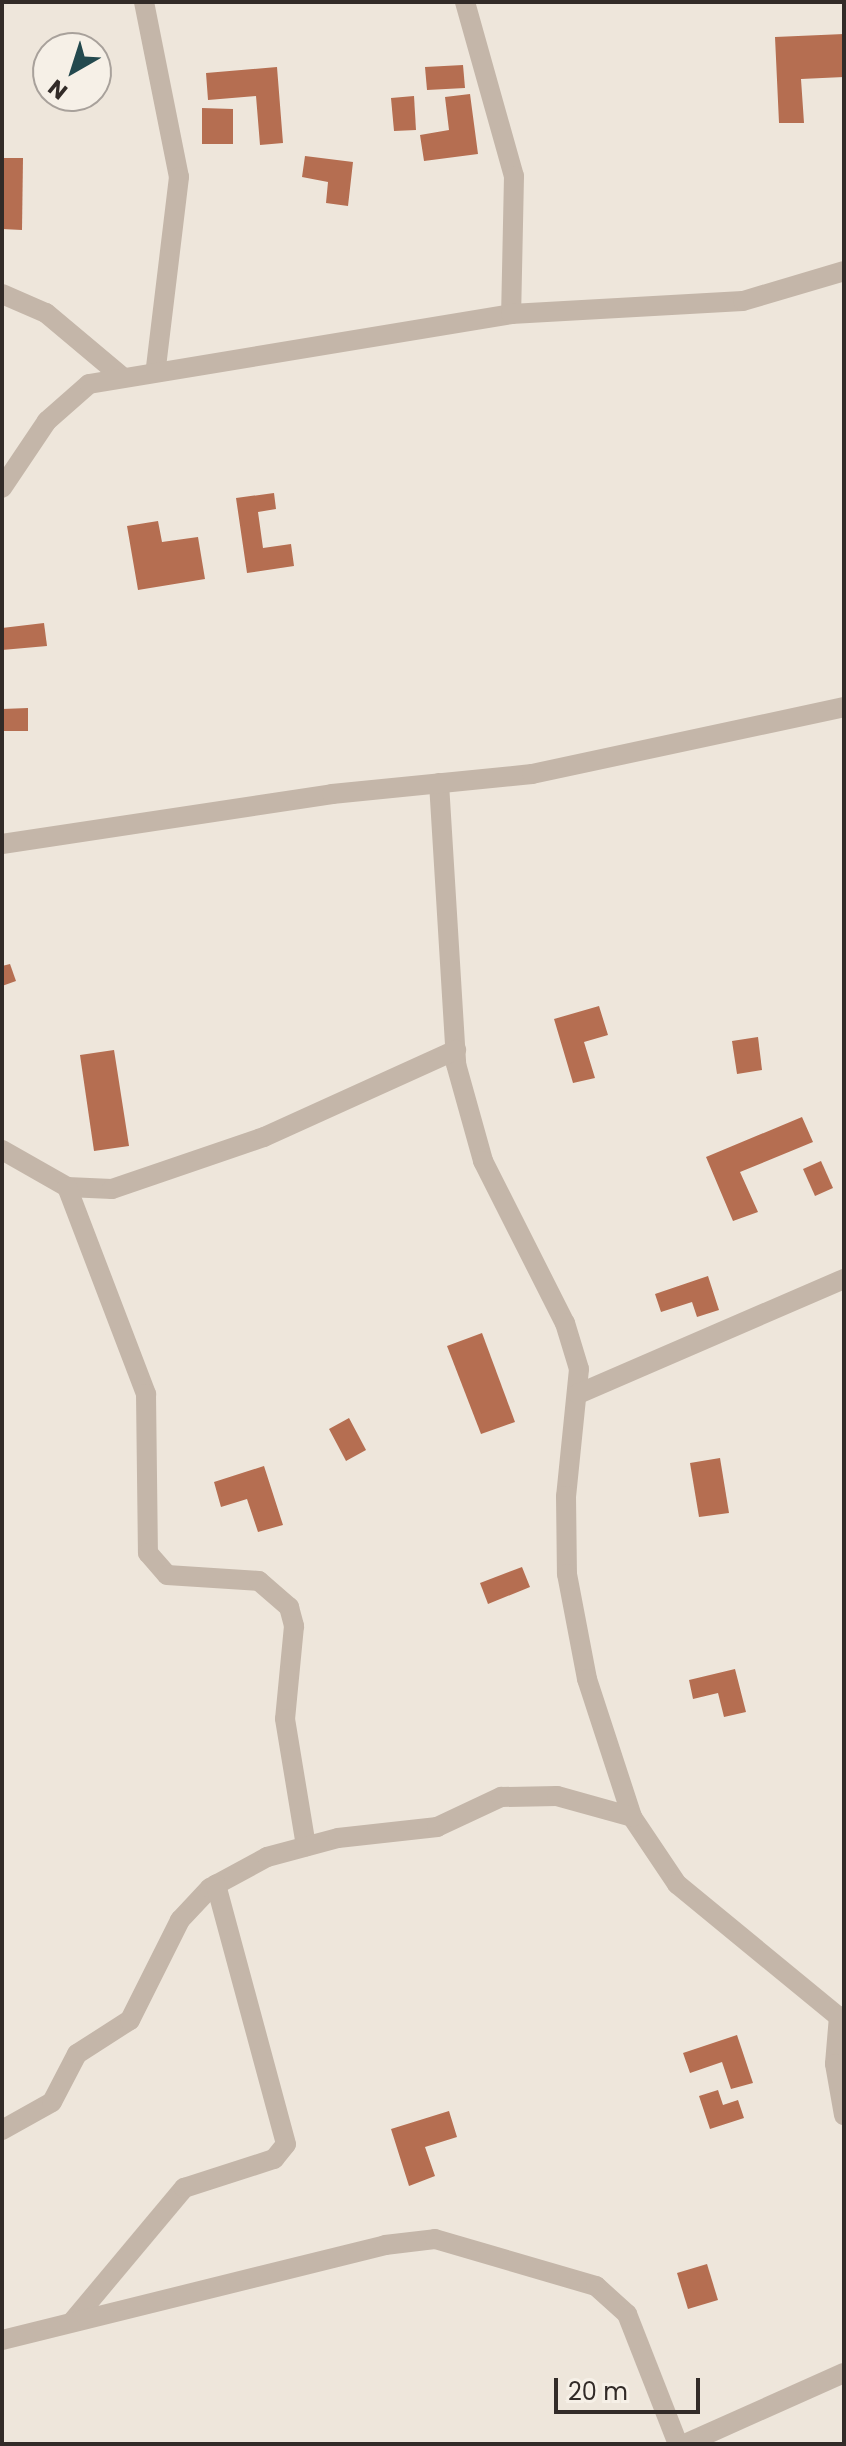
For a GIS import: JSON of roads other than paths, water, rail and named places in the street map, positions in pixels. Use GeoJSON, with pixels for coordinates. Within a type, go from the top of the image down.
{"type":"FeatureCollection","features":[{"type":"Feature","properties":{"kind":"street"},"geometry":{"type":"LineString","coordinates":[[144,2],[179,177],[156,368]]}},
{"type":"Feature","properties":{"kind":"street"},"geometry":{"type":"LineString","coordinates":[[465,2],[514,176],[511,314]]}},
{"type":"Feature","properties":{"kind":"street"},"geometry":{"type":"LineString","coordinates":[[2,488],[47,421],[89,384],[156,368],[320,349],[511,314],[743,301],[844,271]]}},
{"type":"Feature","properties":{"kind":"street"},"geometry":{"type":"LineString","coordinates":[[2,294],[46,313],[121,376]]}},
{"type":"Feature","properties":{"kind":"street"},"geometry":{"type":"LineString","coordinates":[[2,844],[439,783],[532,774],[844,707]]}},
{"type":"Feature","properties":{"kind":"street"},"geometry":{"type":"LineString","coordinates":[[439,783],[456,1050],[483,1161],[565,1323],[578,1394],[566,1496],[567,1574],[587,1679],[632,1817],[677,1884],[841,2019],[835,2064],[844,2115]]}},
{"type":"Feature","properties":{"kind":"street"},"geometry":{"type":"LineString","coordinates":[[2,1150],[67,1187],[112,1189],[159,1178],[456,1050]]}},
{"type":"Feature","properties":{"kind":"street"},"geometry":{"type":"LineString","coordinates":[[67,1187],[146,1394],[148,1553],[167,1575],[259,1581],[289,1607],[294,1626],[285,1719],[306,1846]]}},
{"type":"Feature","properties":{"kind":"street"},"geometry":{"type":"LineString","coordinates":[[578,1394],[844,1279]]}},
{"type":"Feature","properties":{"kind":"street"},"geometry":{"type":"LineString","coordinates":[[2,2130],[52,2102],[77,2054],[130,2020],[180,1920],[216,1884],[306,1846],[437,1827],[501,1797],[557,1796],[632,1817]]}},
{"type":"Feature","properties":{"kind":"street"},"geometry":{"type":"LineString","coordinates":[[72,2322],[184,2188],[274,2159],[286,2144],[216,1884]]}},
{"type":"Feature","properties":{"kind":"street"},"geometry":{"type":"LineString","coordinates":[[2,2340],[385,2245],[435,2239],[485,2248],[596,2286],[627,2314],[690,2443],[844,2373]]}}]}
